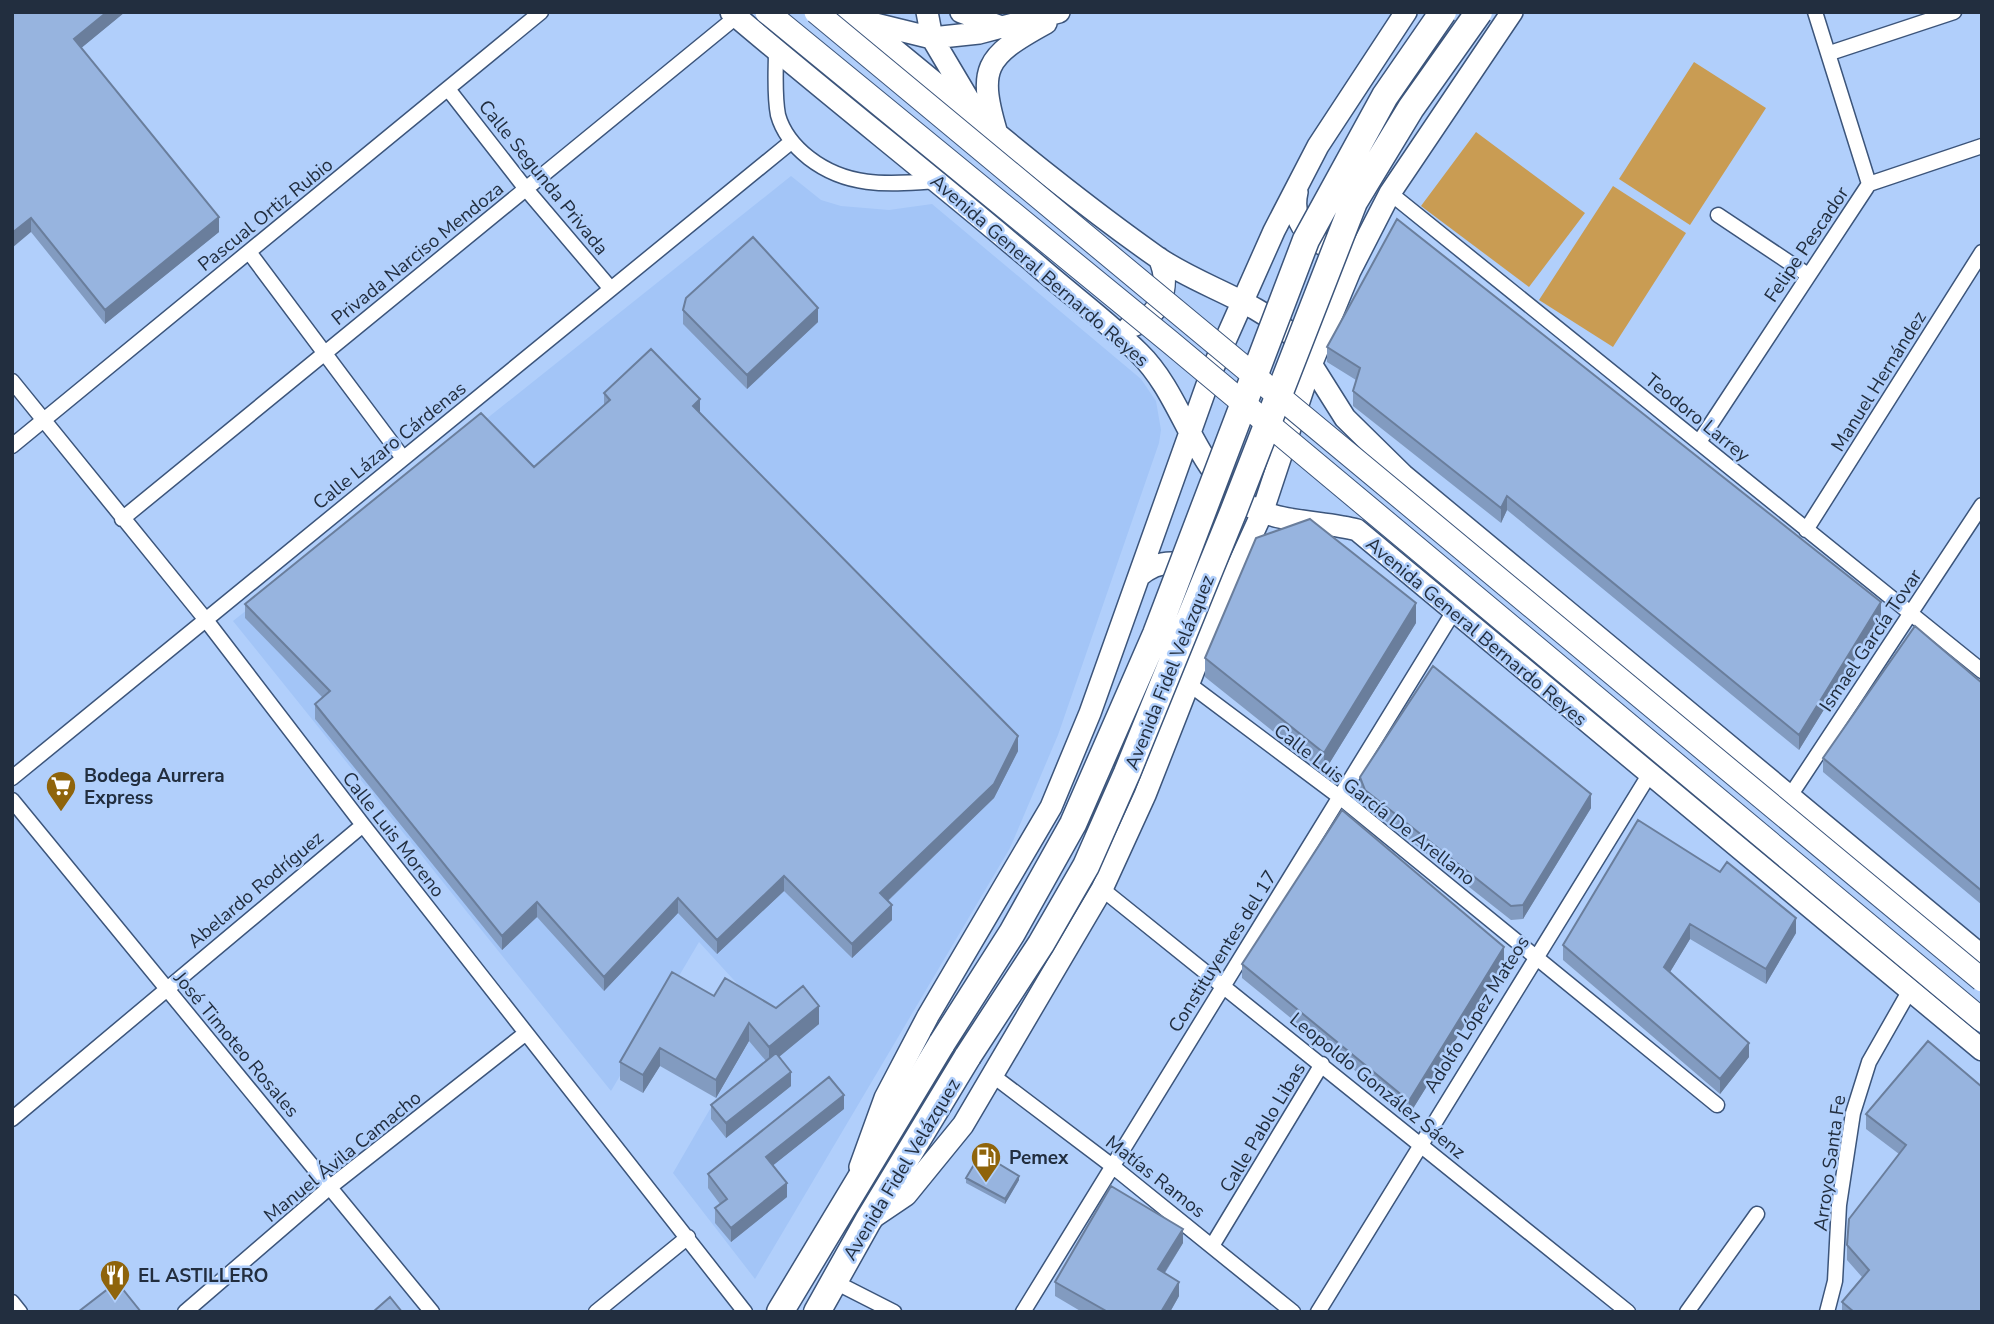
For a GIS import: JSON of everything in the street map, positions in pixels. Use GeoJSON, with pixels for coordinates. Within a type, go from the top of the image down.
{"type":"FeatureCollection","features":[{"type":"Feature","properties":{"kind":"highway","name":"Avenida Fidel Velázquez"},"geometry":{"type":"LineString","coordinates":[[780,1312],[856,1183],[1019,922],[1077,813],[1156,634],[1306,240],[1385,96],[1443,12]]}},
{"type":"Feature","properties":{"kind":"highway","name":"Avenida Fidel Velázquez"},"geometry":{"type":"LineString","coordinates":[[817,1312],[868,1221],[968,1056],[1041,944],[1091,854],[1127,774],[1239,499],[1354,202],[1411,108],[1479,12]]}},
{"type":"Feature","properties":{"kind":"main road","name":"Avenida General Bernardo Reyes"},"geometry":{"type":"LineString","coordinates":[[767,12],[1159,333],[1982,1020]]}},
{"type":"Feature","properties":{"kind":"main road"},"geometry":{"type":"LineString","coordinates":[[816,12],[1982,980]]}},
{"type":"Feature","properties":{"kind":"street","name":"Pascual Ortiz Rubio"},"geometry":{"type":"LineString","coordinates":[[12,446],[541,12]]}},
{"type":"Feature","properties":{"kind":"street"},"geometry":{"type":"LineString","coordinates":[[927,12],[932,38],[992,132]]}},
{"type":"Feature","properties":{"kind":"street"},"geometry":{"type":"LineString","coordinates":[[961,12],[1001,27]]}},
{"type":"Feature","properties":{"kind":"street"},"geometry":{"type":"LineString","coordinates":[[852,15],[932,38],[959,37],[1059,12]]}},
{"type":"Feature","properties":{"kind":"street"},"geometry":{"type":"LineString","coordinates":[[992,132],[987,90],[991,63],[1013,42],[1065,12]]}},
{"type":"Feature","properties":{"kind":"street"},"geometry":{"type":"LineString","coordinates":[[856,1183],[868,1140],[885,1098],[928,1016],[1051,807],[1090,713],[1213,368],[1242,301],[1318,146],[1405,12]]}},
{"type":"Feature","properties":{"kind":"street"},"geometry":{"type":"LineString","coordinates":[[868,1221],[906,1195],[963,1125],[1102,889],[1145,795],[1216,614],[1262,513],[1311,365],[1350,271],[1390,193],[1512,12]]}},
{"type":"Feature","properties":{"kind":"street","name":"Felipe Pescador"},"geometry":{"type":"LineString","coordinates":[[1699,442],[1869,184],[1815,12]]}},
{"type":"Feature","properties":{"kind":"street"},"geometry":{"type":"LineString","coordinates":[[1830,53],[1954,12]]}},
{"type":"Feature","properties":{"kind":"street","name":"Avenida General Bernardo Reyes"},"geometry":{"type":"LineString","coordinates":[[733,15],[939,181],[1138,352],[1160,377],[1191,433],[1228,490],[1262,513],[1357,530],[1982,1050]]}},
{"type":"Feature","properties":{"kind":"street","name":"Privada Narciso Mendoza"},"geometry":{"type":"LineString","coordinates":[[122,519],[526,189],[733,15]]}},
{"type":"Feature","properties":{"kind":"street"},"geometry":{"type":"LineString","coordinates":[[852,15],[992,132],[1159,258],[1242,301],[1283,327],[1294,337],[1345,418],[1403,475],[1982,956]]}},
{"type":"Feature","properties":{"kind":"street"},"geometry":{"type":"LineString","coordinates":[[776,49],[779,117],[791,142],[822,169],[860,183],[939,181]]}},
{"type":"Feature","properties":{"kind":"street","name":"Calle Segunda Privada"},"geometry":{"type":"LineString","coordinates":[[448,89],[526,189],[611,289]]}},
{"type":"Feature","properties":{"kind":"street","name":"Calle Lázaro Cárdenas"},"geometry":{"type":"LineString","coordinates":[[12,778],[791,142]]}},
{"type":"Feature","properties":{"kind":"street"},"geometry":{"type":"LineString","coordinates":[[1869,184],[1982,146]]}},
{"type":"Feature","properties":{"kind":"street"},"geometry":{"type":"LineString","coordinates":[[1298,187],[1298,220],[1311,238],[1321,245],[1342,250],[1364,246]]}},
{"type":"Feature","properties":{"kind":"street","name":"Teodoro Larrey"},"geometry":{"type":"LineString","coordinates":[[1390,193],[1982,671]]}},
{"type":"Feature","properties":{"kind":"street"},"geometry":{"type":"LineString","coordinates":[[1718,215],[1808,275]]}},
{"type":"Feature","properties":{"kind":"street","name":"Manuel Hernández"},"geometry":{"type":"LineString","coordinates":[[1806,530],[1982,252]]}},
{"type":"Feature","properties":{"kind":"street"},"geometry":{"type":"LineString","coordinates":[[248,253],[403,458]]}},
{"type":"Feature","properties":{"kind":"street"},"geometry":{"type":"LineString","coordinates":[[1107,325],[1122,328],[1136,325],[1157,308],[1166,282],[1159,258]]}},
{"type":"Feature","properties":{"kind":"street","name":"Calle Luis Moreno"},"geometry":{"type":"LineString","coordinates":[[12,381],[206,620],[363,825],[745,1312]]}},
{"type":"Feature","properties":{"kind":"street"},"geometry":{"type":"LineString","coordinates":[[1357,530],[1354,505],[1367,483],[1390,474],[1403,475]]}},
{"type":"Feature","properties":{"kind":"street","name":"Ismael García Tovar"},"geometry":{"type":"LineString","coordinates":[[1790,796],[1982,505]]}},
{"type":"Feature","properties":{"kind":"street"},"geometry":{"type":"LineString","coordinates":[[1139,576],[1168,562],[1191,567],[1200,573],[1214,591],[1216,614]]}},
{"type":"Feature","properties":{"kind":"street","name":"Constituyentes del 17"},"geometry":{"type":"LineString","coordinates":[[1023,1312],[1454,611]]}},
{"type":"Feature","properties":{"kind":"street","name":"Calle Luis García De Arellano"},"geometry":{"type":"LineString","coordinates":[[1189,684],[1341,798],[1717,1105]]}},
{"type":"Feature","properties":{"kind":"street","name":"Adolfo López Mateos"},"geometry":{"type":"LineString","coordinates":[[1318,1312],[1534,957],[1649,775]]}},
{"type":"Feature","properties":{"kind":"street","name":"José Timoteo Rosales"},"geometry":{"type":"LineString","coordinates":[[12,800],[432,1312]]}},
{"type":"Feature","properties":{"kind":"street","name":"Abelardo Rodríguez"},"geometry":{"type":"LineString","coordinates":[[12,1119],[363,825]]}},
{"type":"Feature","properties":{"kind":"street","name":"Leopoldo González Sáenz"},"geometry":{"type":"LineString","coordinates":[[1102,889],[1624,1310]]}},
{"type":"Feature","properties":{"kind":"street","name":"Arroyo Santa Fe"},"geometry":{"type":"LineString","coordinates":[[1827,1312],[1835,1281],[1839,1205],[1853,1112],[1869,1062],[1910,990]]}},
{"type":"Feature","properties":{"kind":"street","name":"Manuel Ávila Camacho"},"geometry":{"type":"LineString","coordinates":[[185,1312],[330,1187],[526,1033]]}},
{"type":"Feature","properties":{"kind":"street","name":"Calle Pablo Libas"},"geometry":{"type":"LineString","coordinates":[[1212,1246],[1322,1064]]}},
{"type":"Feature","properties":{"kind":"street","name":"Matías Ramos"},"geometry":{"type":"LineString","coordinates":[[992,1075],[1111,1165],[1293,1312]]}},
{"type":"Feature","properties":{"kind":"street"},"geometry":{"type":"LineString","coordinates":[[1687,1312],[1757,1213]]}},
{"type":"Feature","properties":{"kind":"street"},"geometry":{"type":"LineString","coordinates":[[596,1312],[688,1237]]}},
{"type":"Feature","properties":{"kind":"street"},"geometry":{"type":"LineString","coordinates":[[835,1282],[894,1312]]}},
{"type":"Feature","properties":{"kind":"street"},"geometry":{"type":"LineString","coordinates":[[12,1302],[20,1312]]}},
{"type":"Feature","properties":{"kind":"shaded area"},"geometry":{"type":"Polygon","coordinates":[[[1694,62],[1766,108],[1690,225],[1619,179],[1694,62]]]}},
{"type":"Feature","properties":{"kind":"shaded area"},"geometry":{"type":"Polygon","coordinates":[[[1476,132],[1585,213],[1529,287],[1421,206],[1476,132]]]}},
{"type":"Feature","properties":{"kind":"shaded area"},"geometry":{"type":"Polygon","coordinates":[[[791,176],[821,200],[841,206],[889,210],[932,204],[1141,379],[1156,401],[1161,430],[1159,443],[1058,735],[1010,848],[755,1279],[673,1173],[765,1014],[699,942],[611,1091],[233,621],[791,176]]]}},
{"type":"Feature","properties":{"kind":"shaded area"},"geometry":{"type":"Polygon","coordinates":[[[1613,186],[1686,233],[1613,347],[1539,300],[1613,186]]]}},
{"type":"Feature","properties":{"kind":"building"},"geometry":{"type":"Polygon","coordinates":[[[12,12],[107,12],[74,39],[219,217],[105,310],[31,218],[12,233],[12,12]]]}},
{"type":"Feature","properties":{"kind":"building"},"geometry":{"type":"Polygon","coordinates":[[[1397,219],[1881,602],[1799,735],[1507,496],[1501,508],[1353,391],[1360,368],[1327,347],[1397,219]]]}},
{"type":"Feature","properties":{"kind":"building"},"geometry":{"type":"Polygon","coordinates":[[[753,237],[818,308],[747,375],[683,310],[686,298],[753,237]]]}},
{"type":"Feature","properties":{"kind":"building"},"geometry":{"type":"Polygon","coordinates":[[[651,349],[700,399],[693,406],[1018,736],[994,784],[880,893],[892,905],[852,944],[784,876],[717,940],[678,898],[604,977],[537,902],[502,936],[315,704],[330,691],[245,604],[481,413],[534,467],[610,400],[604,393],[651,349]]]}},
{"type":"Feature","properties":{"kind":"building"},"geometry":{"type":"Polygon","coordinates":[[[1310,519],[1416,603],[1324,753],[1205,658],[1256,538],[1310,519]]]}},
{"type":"Feature","properties":{"kind":"building"},"geometry":{"type":"Polygon","coordinates":[[[1915,626],[1982,683],[1982,891],[1823,758],[1915,626]]]}},
{"type":"Feature","properties":{"kind":"building"},"geometry":{"type":"Polygon","coordinates":[[[1433,666],[1591,794],[1523,905],[1511,906],[1365,790],[1360,777],[1433,666]]]}},
{"type":"Feature","properties":{"kind":"building"},"geometry":{"type":"Polygon","coordinates":[[[1342,810],[1504,947],[1409,1101],[1242,964],[1342,810]]]}},
{"type":"Feature","properties":{"kind":"building"},"geometry":{"type":"Polygon","coordinates":[[[1638,820],[1720,872],[1727,862],[1796,918],[1766,969],[1690,924],[1664,967],[1749,1043],[1720,1079],[1563,945],[1638,820]]]}},
{"type":"Feature","properties":{"kind":"building"},"geometry":{"type":"Polygon","coordinates":[[[672,972],[714,996],[725,978],[776,1008],[803,986],[819,1006],[769,1047],[749,1023],[716,1080],[660,1048],[643,1075],[620,1062],[672,972]]]}},
{"type":"Feature","properties":{"kind":"building"},"geometry":{"type":"Polygon","coordinates":[[[1928,1041],[1982,1087],[1982,1312],[1854,1312],[1842,1302],[1869,1270],[1847,1245],[1849,1219],[1906,1145],[1866,1114],[1928,1041]]]}},
{"type":"Feature","properties":{"kind":"building"},"geometry":{"type":"Polygon","coordinates":[[[776,1053],[791,1072],[726,1123],[711,1105],[776,1053]]]}},
{"type":"Feature","properties":{"kind":"building"},"geometry":{"type":"Polygon","coordinates":[[[829,1077],[844,1095],[766,1157],[787,1183],[731,1228],[715,1208],[727,1199],[708,1174],[829,1077]]]}},
{"type":"Feature","properties":{"kind":"building"},"geometry":{"type":"Polygon","coordinates":[[[981,1153],[1019,1176],[1005,1199],[966,1178],[981,1153]]]}},
{"type":"Feature","properties":{"kind":"building"},"geometry":{"type":"Polygon","coordinates":[[[1111,1186],[1183,1229],[1158,1269],[1179,1282],[1161,1312],[1108,1312],[1055,1282],[1111,1186]]]}},
{"type":"Feature","properties":{"kind":"building"},"geometry":{"type":"Polygon","coordinates":[[[117,1282],[141,1312],[78,1312],[117,1282]]]}},
{"type":"Feature","properties":{"kind":"building"},"geometry":{"type":"Polygon","coordinates":[[[390,1297],[402,1312],[373,1312],[390,1297]]]}},
{"type":"Feature","properties":{"kind":"place","name":"Bodega Aurrera Express"},"geometry":{"type":"Point","coordinates":[61,813]}},
{"type":"Feature","properties":{"kind":"place","name":"Pemex"},"geometry":{"type":"Point","coordinates":[986,1184]}},
{"type":"Feature","properties":{"kind":"place","name":"EL ASTILLERO"},"geometry":{"type":"Point","coordinates":[115,1302]}}]}
